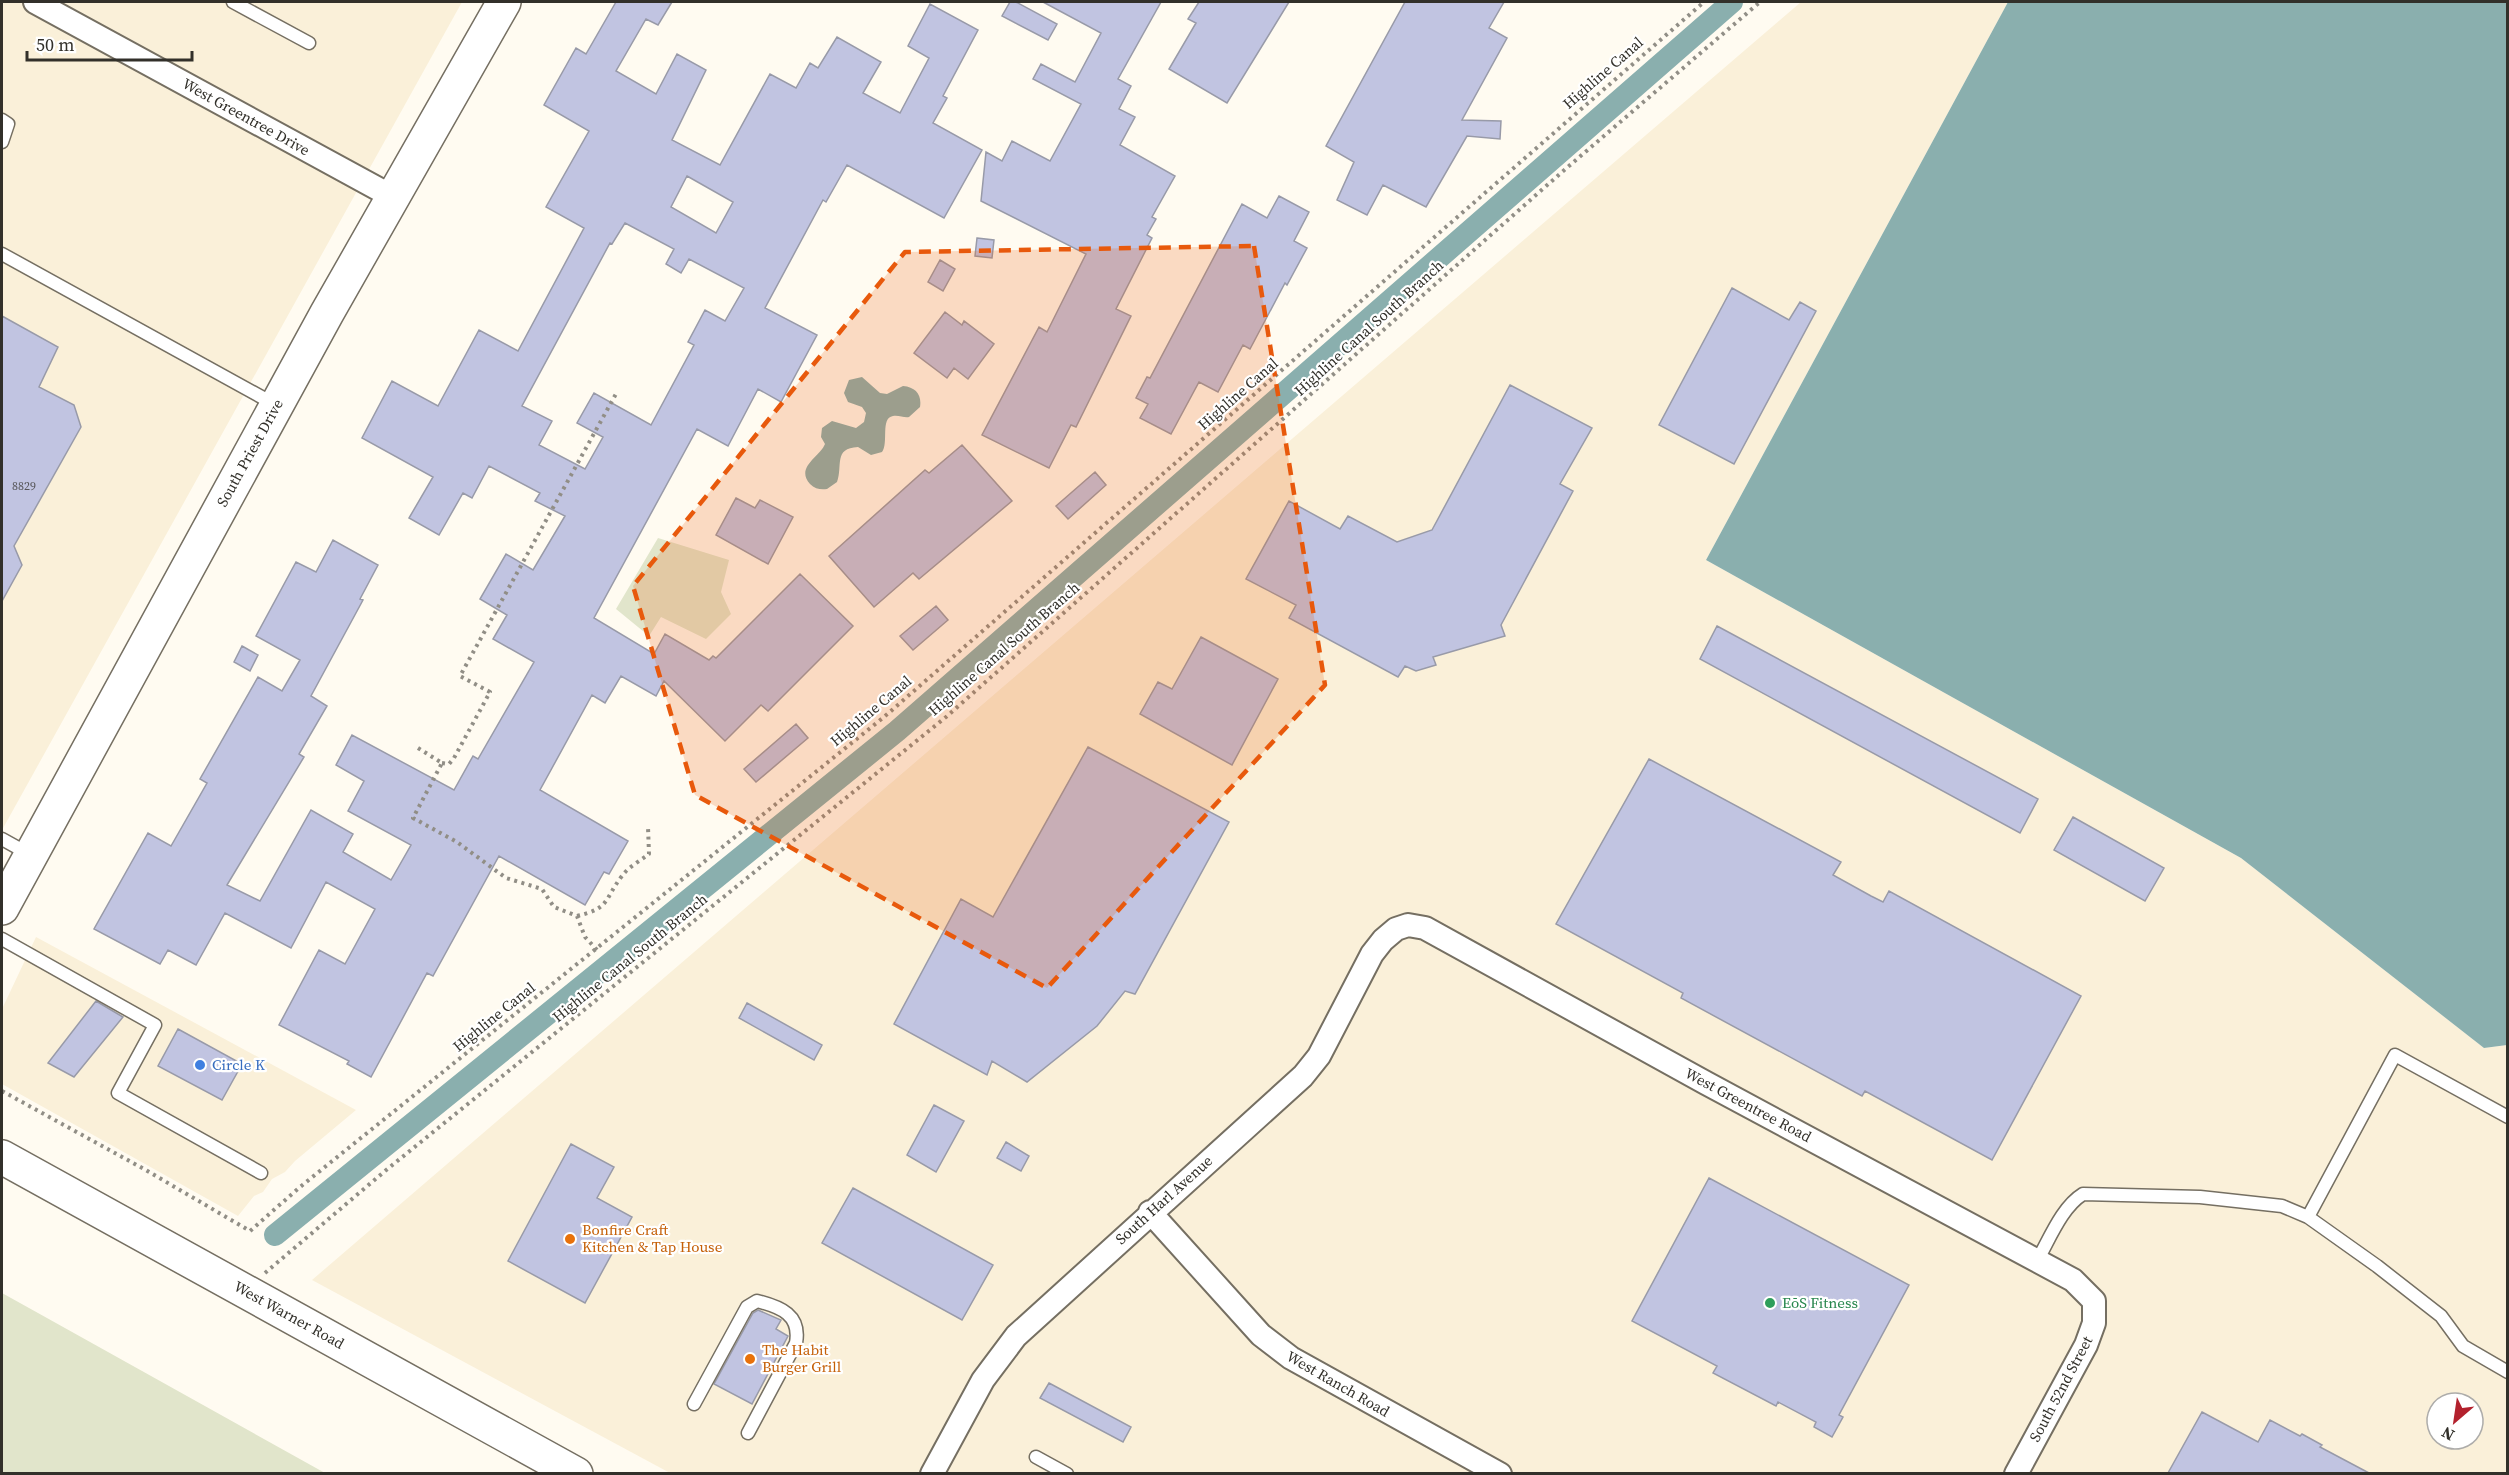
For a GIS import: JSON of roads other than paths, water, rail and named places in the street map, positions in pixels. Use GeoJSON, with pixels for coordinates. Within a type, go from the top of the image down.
{"type":"FeatureCollection","features":[{"type":"Feature","properties":{"kind":"main road","name":"South Priest Drive"},"geometry":{"type":"LineString","coordinates":[[2,908],[276,405],[504,2]]}},
{"type":"Feature","properties":{"kind":"main road","name":"West Warner Road"},"geometry":{"type":"LineString","coordinates":[[2,1157],[576,1473]]}},
{"type":"Feature","properties":{"kind":"street","name":"West Greentree Drive"},"geometry":{"type":"LineString","coordinates":[[35,2],[393,197]]}},
{"type":"Feature","properties":{"kind":"street","name":"West Greentree Road"},"geometry":{"type":"LineString","coordinates":[[1396,928],[1408,926],[1425,928],[1706,1083],[2038,1259],[2073,1280],[2094,1300]]}},
{"type":"Feature","properties":{"kind":"street","name":"South Harl Avenue"},"geometry":{"type":"LineString","coordinates":[[932,1473],[983,1380],[1016,1336],[1150,1212],[1303,1076],[1319,1056],[1372,954],[1396,928]]}},
{"type":"Feature","properties":{"kind":"street","name":"West Ranch Road"},"geometry":{"type":"LineString","coordinates":[[1150,1212],[1261,1335],[1291,1358],[1497,1473]]}},
{"type":"Feature","properties":{"kind":"street","name":"South 52nd Street"},"geometry":{"type":"LineString","coordinates":[[2016,1473],[2085,1346],[2094,1323],[2094,1300]]}},
{"type":"Feature","properties":{"kind":"lane"},"geometry":{"type":"LineString","coordinates":[[233,2],[309,43]]}},
{"type":"Feature","properties":{"kind":"lane"},"geometry":{"type":"LineString","coordinates":[[2,120],[8,124],[2,142]]}},
{"type":"Feature","properties":{"kind":"lane"},"geometry":{"type":"LineString","coordinates":[[2,254],[276,405]]}},
{"type":"Feature","properties":{"kind":"lane"},"geometry":{"type":"LineString","coordinates":[[2,839],[30,855]]}},
{"type":"Feature","properties":{"kind":"lane"},"geometry":{"type":"LineString","coordinates":[[2,939],[154,1025],[118,1093],[261,1173]]}},
{"type":"Feature","properties":{"kind":"lane"},"geometry":{"type":"LineString","coordinates":[[2308,1217],[2395,1054],[2508,1117]]}},
{"type":"Feature","properties":{"kind":"lane"},"geometry":{"type":"LineString","coordinates":[[2038,1259],[2074,1200],[2083,1194],[2200,1197],[2282,1206],[2308,1217],[2440,1316],[2463,1346],[2508,1372]]}},
{"type":"Feature","properties":{"kind":"lane"},"geometry":{"type":"LineString","coordinates":[[694,1404],[747,1307],[757,1301],[773,1305],[794,1320],[798,1330],[796,1343],[747,1433]]}},
{"type":"Feature","properties":{"kind":"lane"},"geometry":{"type":"LineString","coordinates":[[1036,1457],[1067,1473]]}},
{"type":"Feature","properties":{"kind":"water"},"geometry":{"type":"Polygon","coordinates":[[[2008,2],[2507,2],[2507,1045],[2484,1048],[2241,858],[1706,560],[2008,2]]]}},
{"type":"Feature","properties":{"kind":"water"},"geometry":{"type":"Polygon","coordinates":[[[862,377],[880,393],[887,394],[903,386],[915,390],[919,395],[920,407],[909,417],[889,418],[882,452],[871,455],[858,447],[850,448],[842,454],[840,459],[837,482],[827,489],[816,488],[810,484],[805,472],[825,444],[821,437],[822,428],[832,421],[856,428],[864,422],[866,413],[862,407],[848,402],[844,393],[849,380],[862,377]]]}},
{"type":"Feature","properties":{"kind":"waterway"},"geometry":{"type":"LineString","coordinates":[[275,1235],[897,731],[1732,2]]}},
{"type":"Feature","properties":{"kind":"place","name":"Circle K"},"geometry":{"type":"Point","coordinates":[200,1065]}},
{"type":"Feature","properties":{"kind":"place","name":"Bonfire Craft Kitchen & Tap House"},"geometry":{"type":"Point","coordinates":[570,1239]}},
{"type":"Feature","properties":{"kind":"place","name":"EōS Fitness"},"geometry":{"type":"Point","coordinates":[1770,1303]}},
{"type":"Feature","properties":{"kind":"place","name":"The Habit Burger Grill"},"geometry":{"type":"Point","coordinates":[750,1359]}}]}
